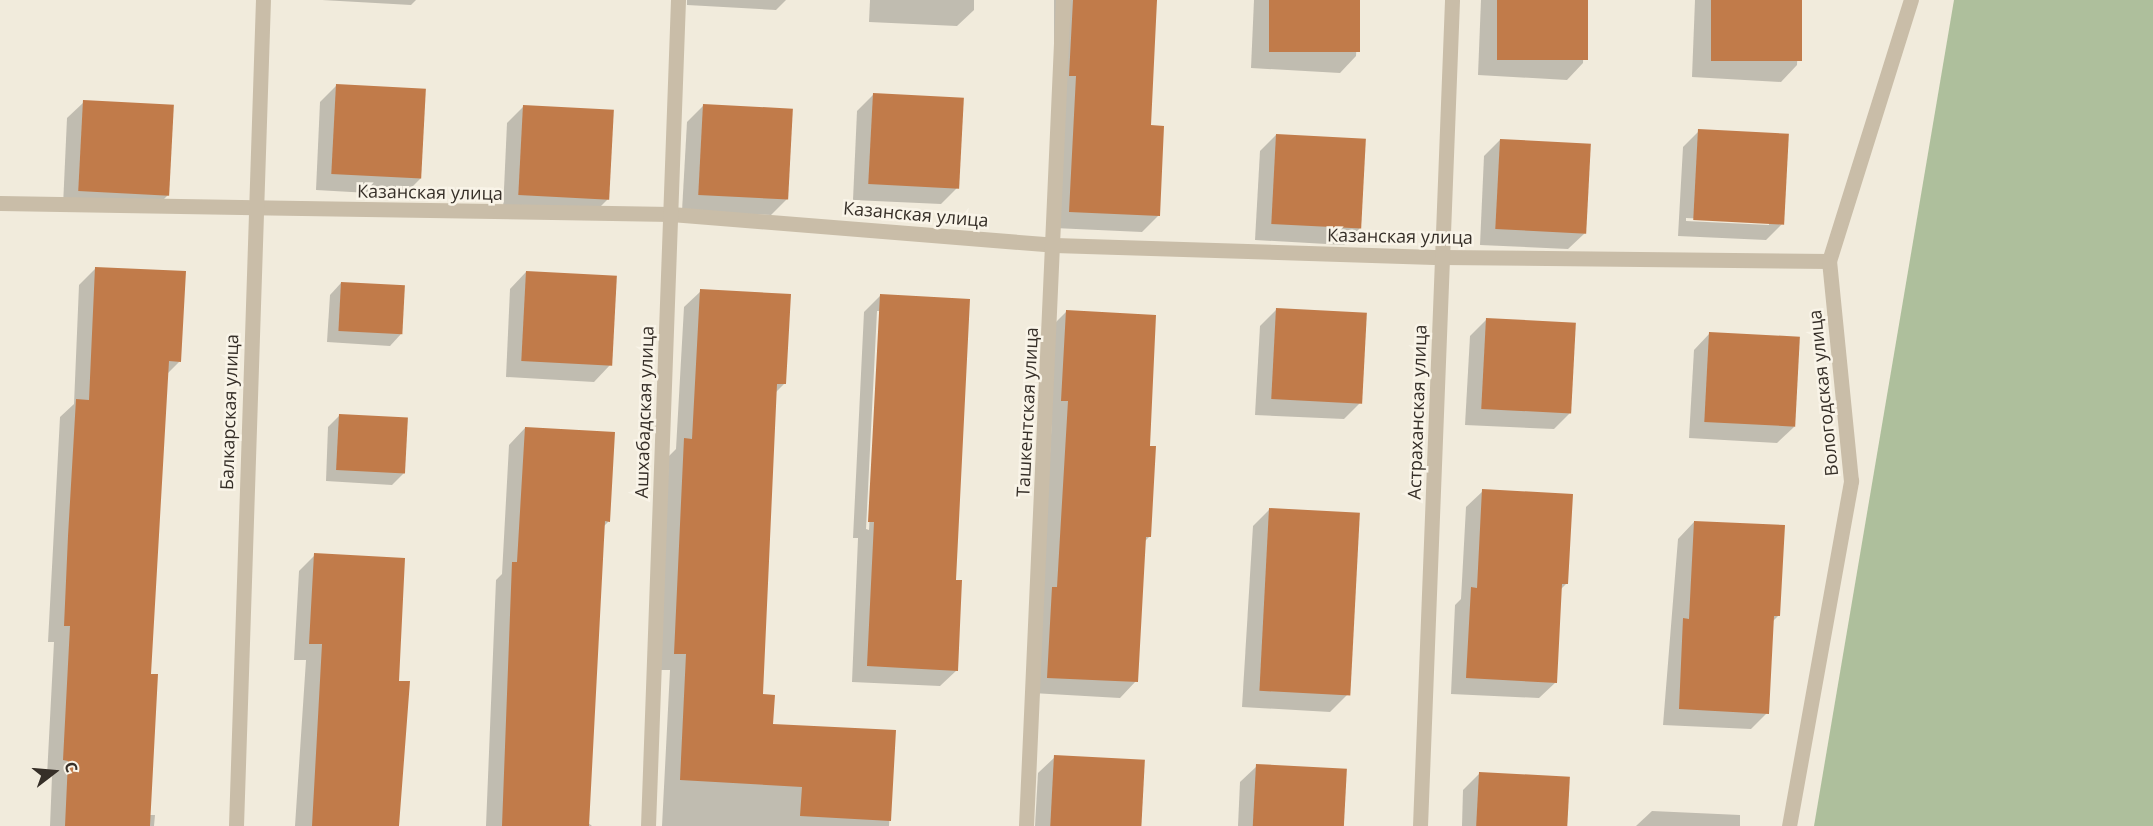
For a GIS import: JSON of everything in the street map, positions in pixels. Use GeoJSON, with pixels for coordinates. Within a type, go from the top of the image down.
{"type":"FeatureCollection","features":[{"type":"Feature","properties":{"kind":"street","name":"Балкарская улица"},"geometry":{"type":"LineString","coordinates":[[236,826],[254,210],[264,0]]}},
{"type":"Feature","properties":{"kind":"street","name":"Ашхабадская улица"},"geometry":{"type":"LineString","coordinates":[[648,826],[678,0]]}},
{"type":"Feature","properties":{"kind":"street","name":"Ташкентская улица"},"geometry":{"type":"LineString","coordinates":[[1026,826],[1064,0]]}},
{"type":"Feature","properties":{"kind":"street","name":"Астраханская улица"},"geometry":{"type":"LineString","coordinates":[[1420,826],[1452,0]]}},
{"type":"Feature","properties":{"kind":"street","name":"Вологодская улица"},"geometry":{"type":"LineString","coordinates":[[1789,826],[1851,481],[1829,261],[1911,0]]}},
{"type":"Feature","properties":{"kind":"street","name":"Казанская улица"},"geometry":{"type":"LineString","coordinates":[[0,203],[254,210],[671,214],[1054,245],[1442,256],[1829,261]]}},
{"type":"Feature","properties":{"kind":"green space"},"geometry":{"type":"Polygon","coordinates":[[[1954,0],[2153,0],[2153,826],[1814,826],[1954,0]]]}},
{"type":"Feature","properties":{"kind":"building"},"geometry":{"type":"Polygon","coordinates":[[[1073,0],[1157,0],[1151,125],[1164,126],[1160,216],[1069,212],[1076,76],[1069,76],[1073,0]]]}},
{"type":"Feature","properties":{"kind":"building"},"geometry":{"type":"Polygon","coordinates":[[[1269,0],[1360,0],[1360,52],[1269,52],[1269,0]]]}},
{"type":"Feature","properties":{"kind":"building"},"geometry":{"type":"Polygon","coordinates":[[[1497,0],[1588,0],[1588,60],[1497,60],[1497,0]]]}},
{"type":"Feature","properties":{"kind":"building"},"geometry":{"type":"Polygon","coordinates":[[[1711,0],[1802,0],[1802,61],[1711,61],[1711,0]]]}},
{"type":"Feature","properties":{"kind":"building"},"geometry":{"type":"Polygon","coordinates":[[[336,84],[426,89],[421,179],[331,174],[336,84]]]}},
{"type":"Feature","properties":{"kind":"building"},"geometry":{"type":"Polygon","coordinates":[[[873,93],[964,98],[959,189],[868,184],[873,93]]]}},
{"type":"Feature","properties":{"kind":"building"},"geometry":{"type":"Polygon","coordinates":[[[83,100],[174,105],[169,196],[78,191],[83,100]]]}},
{"type":"Feature","properties":{"kind":"building"},"geometry":{"type":"Polygon","coordinates":[[[703,104],[793,109],[788,200],[698,195],[703,104]]]}},
{"type":"Feature","properties":{"kind":"building"},"geometry":{"type":"Polygon","coordinates":[[[523,105],[614,110],[609,200],[518,195],[523,105]]]}},
{"type":"Feature","properties":{"kind":"building"},"geometry":{"type":"Polygon","coordinates":[[[1698,129],[1789,134],[1784,225],[1693,220],[1698,129]]]}},
{"type":"Feature","properties":{"kind":"building"},"geometry":{"type":"Polygon","coordinates":[[[1276,134],[1366,139],[1361,229],[1271,224],[1276,134]]]}},
{"type":"Feature","properties":{"kind":"building"},"geometry":{"type":"Polygon","coordinates":[[[1500,139],[1591,144],[1586,234],[1495,229],[1500,139]]]}},
{"type":"Feature","properties":{"kind":"building"},"geometry":{"type":"Polygon","coordinates":[[[95,267],[186,271],[181,362],[169,361],[151,674],[158,674],[150,826],[65,826],[68,761],[63,760],[70,626],[64,626],[68,536],[76,399],[89,400],[95,267]]]}},
{"type":"Feature","properties":{"kind":"building"},"geometry":{"type":"Polygon","coordinates":[[[526,271],[617,276],[612,366],[521,361],[526,271]]]}},
{"type":"Feature","properties":{"kind":"building"},"geometry":{"type":"Polygon","coordinates":[[[341,282],[405,285],[402,334],[338,331],[341,282]]]}},
{"type":"Feature","properties":{"kind":"building"},"geometry":{"type":"Polygon","coordinates":[[[700,289],[791,294],[786,384],[777,384],[763,694],[775,695],[773,724],[896,730],[891,821],[800,816],[802,787],[680,780],[686,654],[674,654],[684,438],[692,439],[700,289]]]}},
{"type":"Feature","properties":{"kind":"building"},"geometry":{"type":"Polygon","coordinates":[[[880,294],[970,299],[956,580],[962,580],[958,671],[867,666],[874,522],[868,522],[880,294]]]}},
{"type":"Feature","properties":{"kind":"building"},"geometry":{"type":"Polygon","coordinates":[[[1276,308],[1367,313],[1362,404],[1271,399],[1276,308]]]}},
{"type":"Feature","properties":{"kind":"building"},"geometry":{"type":"Polygon","coordinates":[[[1066,310],[1156,315],[1150,446],[1156,446],[1151,537],[1146,537],[1138,682],[1047,678],[1052,587],[1057,587],[1068,401],[1061,401],[1066,310]]]}},
{"type":"Feature","properties":{"kind":"building"},"geometry":{"type":"Polygon","coordinates":[[[1486,318],[1576,323],[1571,414],[1481,409],[1486,318]]]}},
{"type":"Feature","properties":{"kind":"building"},"geometry":{"type":"Polygon","coordinates":[[[1709,332],[1800,337],[1795,427],[1704,422],[1709,332]]]}},
{"type":"Feature","properties":{"kind":"building"},"geometry":{"type":"Polygon","coordinates":[[[339,414],[408,418],[405,474],[336,470],[339,414]]]}},
{"type":"Feature","properties":{"kind":"building"},"geometry":{"type":"Polygon","coordinates":[[[525,427],[615,432],[610,522],[605,521],[589,826],[502,826],[512,562],[517,562],[525,427]]]}},
{"type":"Feature","properties":{"kind":"building"},"geometry":{"type":"Polygon","coordinates":[[[1482,489],[1573,494],[1568,584],[1562,584],[1557,683],[1466,678],[1471,587],[1477,588],[1482,489]]]}},
{"type":"Feature","properties":{"kind":"building"},"geometry":{"type":"Polygon","coordinates":[[[1269,508],[1360,513],[1350,696],[1259,691],[1269,508]]]}},
{"type":"Feature","properties":{"kind":"building"},"geometry":{"type":"Polygon","coordinates":[[[1694,521],[1785,525],[1780,616],[1774,616],[1769,714],[1679,709],[1683,618],[1689,619],[1694,521]]]}},
{"type":"Feature","properties":{"kind":"building"},"geometry":{"type":"Polygon","coordinates":[[[314,553],[405,558],[399,681],[410,681],[399,826],[312,826],[322,644],[309,644],[314,553]]]}},
{"type":"Feature","properties":{"kind":"building"},"geometry":{"type":"Polygon","coordinates":[[[1054,755],[1145,760],[1141,826],[1050,826],[1054,755]]]}},
{"type":"Feature","properties":{"kind":"building"},"geometry":{"type":"Polygon","coordinates":[[[1256,764],[1347,769],[1344,826],[1253,826],[1256,764]]]}},
{"type":"Feature","properties":{"kind":"building"},"geometry":{"type":"Polygon","coordinates":[[[1479,772],[1570,777],[1567,826],[1476,826],[1479,772]]]}}]}
